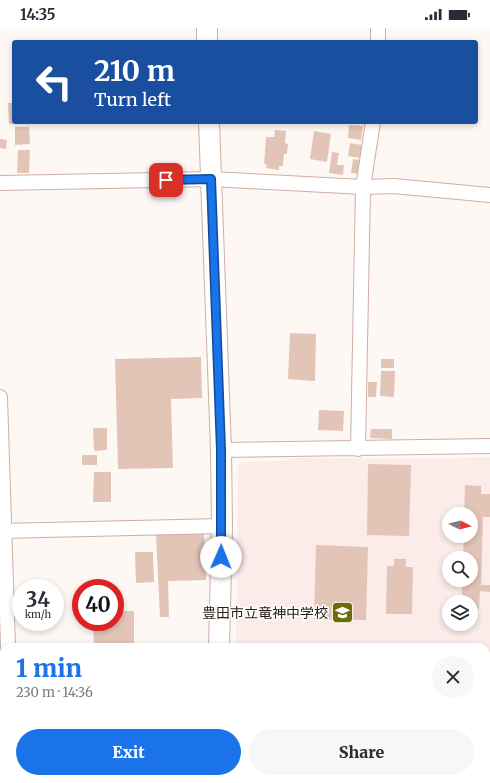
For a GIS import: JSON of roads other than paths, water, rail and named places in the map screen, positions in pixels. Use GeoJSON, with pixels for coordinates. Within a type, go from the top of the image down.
{"type":"FeatureCollection","features":[{"type":"Feature","properties":{"kind":"street"},"geometry":{"type":"LineString","coordinates":[[207,28],[207,40]]}},
{"type":"Feature","properties":{"kind":"street"},"geometry":{"type":"LineString","coordinates":[[378,28],[378,40]]}},
{"type":"Feature","properties":{"kind":"street"},"geometry":{"type":"LineString","coordinates":[[209,124],[221,450],[222,526],[219,643]]}},
{"type":"Feature","properties":{"kind":"street"},"geometry":{"type":"LineString","coordinates":[[358,449],[363,187],[373,124]]}},
{"type":"Feature","properties":{"kind":"street"},"geometry":{"type":"LineString","coordinates":[[0,183],[211,179],[363,187],[394,186],[490,195]]}},
{"type":"Feature","properties":{"kind":"street"},"geometry":{"type":"LineString","coordinates":[[0,397],[2,531],[8,643]]}},
{"type":"Feature","properties":{"kind":"street"},"geometry":{"type":"LineString","coordinates":[[221,450],[490,446]]}},
{"type":"Feature","properties":{"kind":"street"},"geometry":{"type":"LineString","coordinates":[[2,531],[222,526]]}},
{"type":"Feature","properties":{"kind":"place","name":"豊田市立竜神中学校"},"geometry":{"type":"Point","coordinates":[343,613]}}]}
